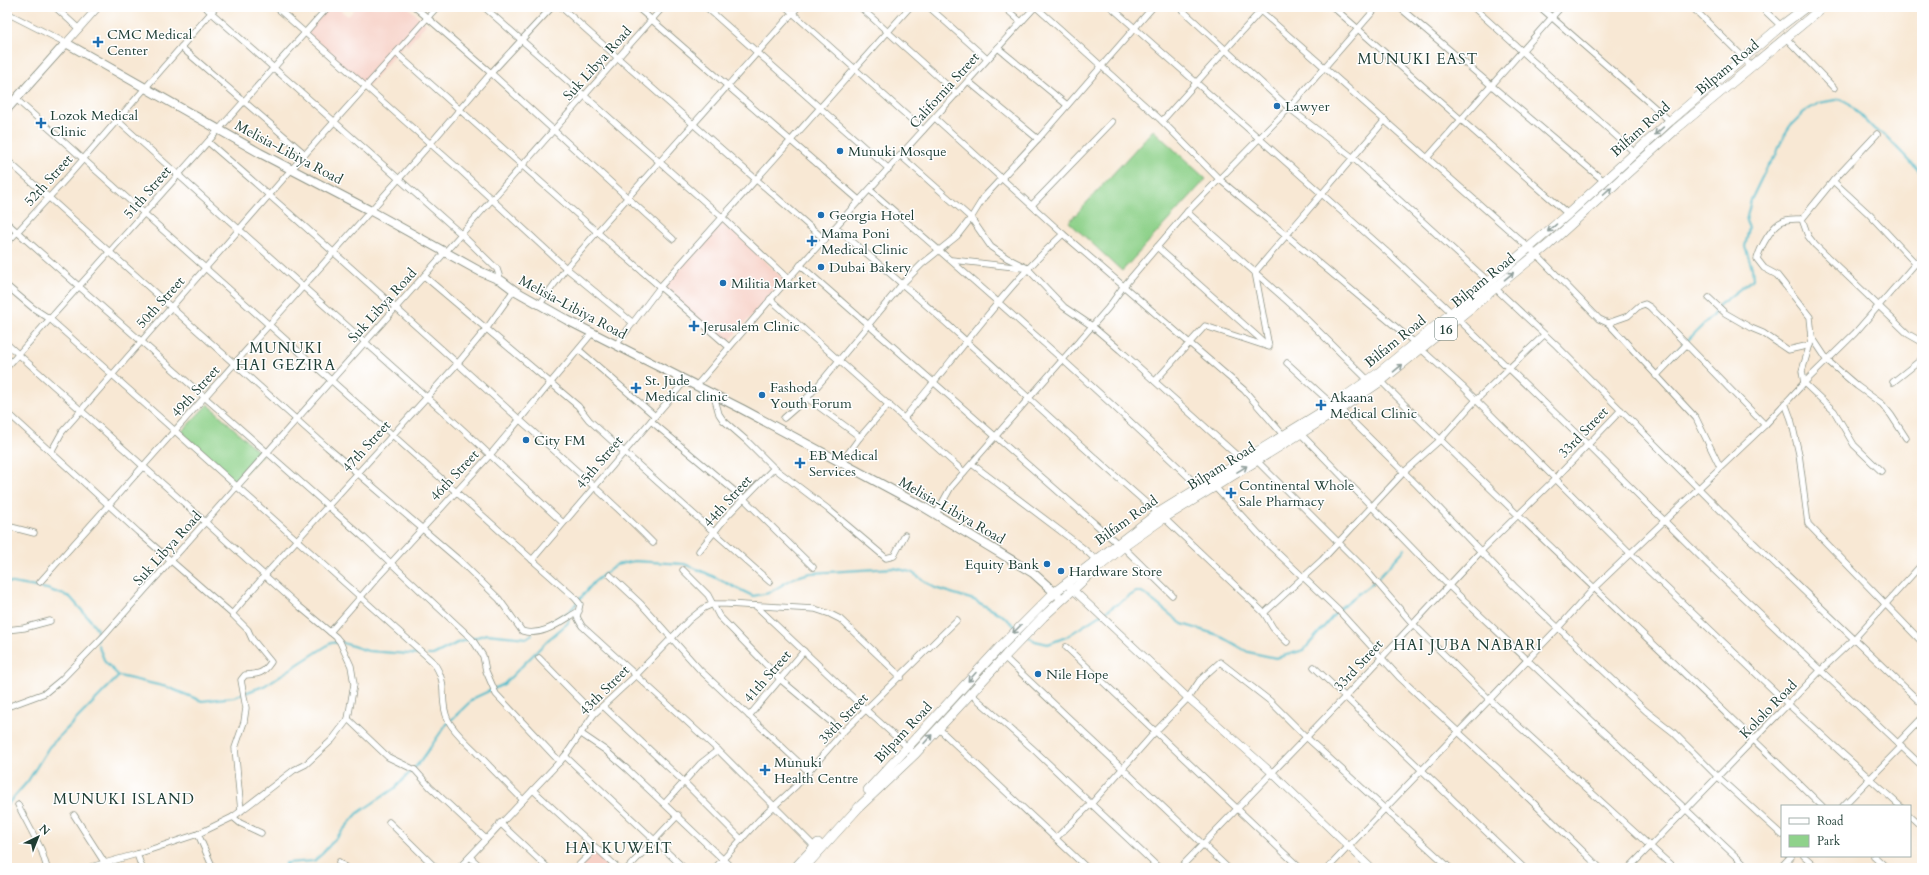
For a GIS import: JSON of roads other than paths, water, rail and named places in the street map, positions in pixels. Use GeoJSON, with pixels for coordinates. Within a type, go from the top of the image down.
{"type":"FeatureCollection","features":[{"type":"Feature","properties":{"kind":"main road","name":"Bilfam Road"},"geometry":{"type":"LineString","coordinates":[[1492,285],[1529,248],[1568,214],[1634,152],[1781,26],[1806,7]]}},
{"type":"Feature","properties":{"kind":"main road","name":"Bilpam Road"},"geometry":{"type":"LineString","coordinates":[[804,868],[912,751],[998,648],[1055,592],[1069,586],[1120,545],[1161,515],[1214,486],[1256,460],[1285,438],[1381,382],[1418,346],[1492,285],[1536,254],[1676,129],[1750,66],[1823,7]]}},
{"type":"Feature","properties":{"kind":"main road","name":"Melisia-Libiya Road"},"geometry":{"type":"LineString","coordinates":[[66,43],[145,89],[291,170],[371,211],[445,253],[502,281],[514,290],[616,345],[715,395],[714,396],[936,514],[1034,573],[1062,599]]}},
{"type":"Feature","properties":{"kind":"main road"},"geometry":{"type":"LineString","coordinates":[[11,102],[66,43]]}},
{"type":"Feature","properties":{"kind":"main road","name":"Bilfam Road"},"geometry":{"type":"LineString","coordinates":[[1336,407],[1368,380],[1418,346]]}},
{"type":"Feature","properties":{"kind":"main road","name":"Bilfam Road"},"geometry":{"type":"LineString","coordinates":[[1161,515],[1199,487],[1242,460],[1285,438]]}},
{"type":"Feature","properties":{"kind":"main road","name":"Bilfam Road"},"geometry":{"type":"LineString","coordinates":[[1069,586],[1096,560],[1120,545]]}},
{"type":"Feature","properties":{"kind":"main road","name":"Bilpam Road"},"geometry":{"type":"LineString","coordinates":[[794,868],[912,751],[938,728],[1005,656],[1062,599],[1069,586]]}},
{"type":"Feature","properties":{"kind":"street"},"geometry":{"type":"LineString","coordinates":[[55,7],[79,29]]}},
{"type":"Feature","properties":{"kind":"street"},"geometry":{"type":"LineString","coordinates":[[7,13],[66,43],[98,7]]}},
{"type":"Feature","properties":{"kind":"street"},"geometry":{"type":"LineString","coordinates":[[206,7],[461,234],[493,265],[502,281]]}},
{"type":"Feature","properties":{"kind":"street","name":"52th Street"},"geometry":{"type":"LineString","coordinates":[[7,242],[118,121],[216,7]]}},
{"type":"Feature","properties":{"kind":"street"},"geometry":{"type":"LineString","coordinates":[[276,7],[365,88],[492,199],[566,268],[633,323]]}},
{"type":"Feature","properties":{"kind":"street","name":"51th Street"},"geometry":{"type":"LineString","coordinates":[[7,367],[219,130],[242,101],[328,7]]}},
{"type":"Feature","properties":{"kind":"street"},"geometry":{"type":"LineString","coordinates":[[415,7],[491,73],[673,239]]}},
{"type":"Feature","properties":{"kind":"street","name":"50th Street"},"geometry":{"type":"LineString","coordinates":[[51,452],[56,441],[80,411],[305,154],[437,7]]}},
{"type":"Feature","properties":{"kind":"street"},"geometry":{"type":"LineString","coordinates":[[484,7],[723,218],[788,279]]}},
{"type":"Feature","properties":{"kind":"street","name":"49th Street"},"geometry":{"type":"LineString","coordinates":[[40,582],[371,211],[491,73],[552,7]]}},
{"type":"Feature","properties":{"kind":"street"},"geometry":{"type":"LineString","coordinates":[[561,7],[825,240]]}},
{"type":"Feature","properties":{"kind":"street"},"geometry":{"type":"LineString","coordinates":[[637,7],[860,201]]}},
{"type":"Feature","properties":{"kind":"street","name":"Suk Libya Road"},"geometry":{"type":"LineString","coordinates":[[7,707],[45,694],[62,679],[104,636],[663,7]]}},
{"type":"Feature","properties":{"kind":"street"},"geometry":{"type":"LineString","coordinates":[[706,7],[888,169]]}},
{"type":"Feature","properties":{"kind":"street"},"geometry":{"type":"LineString","coordinates":[[786,7],[923,130]]}},
{"type":"Feature","properties":{"kind":"street"},"geometry":{"type":"LineString","coordinates":[[540,304],[566,268],[597,232],[798,7]]}},
{"type":"Feature","properties":{"kind":"street"},"geometry":{"type":"LineString","coordinates":[[860,7],[957,94]]}},
{"type":"Feature","properties":{"kind":"street"},"geometry":{"type":"LineString","coordinates":[[616,345],[660,287],[821,109],[910,7]]}},
{"type":"Feature","properties":{"kind":"street"},"geometry":{"type":"LineString","coordinates":[[929,7],[987,59]]}},
{"type":"Feature","properties":{"kind":"street"},"geometry":{"type":"LineString","coordinates":[[1004,7],[1021,22]]}},
{"type":"Feature","properties":{"kind":"street"},"geometry":{"type":"LineString","coordinates":[[1036,7],[1162,121],[1219,179],[1418,346],[1630,553],[1789,705],[1899,805]]}},
{"type":"Feature","properties":{"kind":"street","name":"California Street"},"geometry":{"type":"LineString","coordinates":[[696,386],[800,265],[836,228],[987,59],[1036,7]]}},
{"type":"Feature","properties":{"kind":"street"},"geometry":{"type":"LineString","coordinates":[[1111,7],[1322,194],[1455,316],[1746,601],[1922,766]]}},
{"type":"Feature","properties":{"kind":"street"},"geometry":{"type":"LineString","coordinates":[[784,418],[807,398],[869,326],[903,283],[922,264],[957,236],[971,218],[984,197],[1038,139],[1153,7]]}},
{"type":"Feature","properties":{"kind":"street"},"geometry":{"type":"LineString","coordinates":[[1179,7],[1289,108],[1352,157],[1492,285],[1621,410],[1737,527],[1922,704]]}},
{"type":"Feature","properties":{"kind":"street"},"geometry":{"type":"LineString","coordinates":[[1333,7],[1568,214]]}},
{"type":"Feature","properties":{"kind":"street"},"geometry":{"type":"LineString","coordinates":[[936,514],[951,487],[1108,308],[1123,287],[1187,212],[1289,108],[1377,7]]}},
{"type":"Feature","properties":{"kind":"street"},"geometry":{"type":"LineString","coordinates":[[1399,7],[1604,181]]}},
{"type":"Feature","properties":{"kind":"street"},"geometry":{"type":"LineString","coordinates":[[1473,7],[1521,52],[1634,152]]}},
{"type":"Feature","properties":{"kind":"street"},"geometry":{"type":"LineString","coordinates":[[1540,7],[1670,121]]}},
{"type":"Feature","properties":{"kind":"street"},"geometry":{"type":"LineString","coordinates":[[1427,158],[1561,7]]}},
{"type":"Feature","properties":{"kind":"street"},"geometry":{"type":"LineString","coordinates":[[1692,7],[1744,58],[1750,66]]}},
{"type":"Feature","properties":{"kind":"street"},"geometry":{"type":"LineString","coordinates":[[1760,7],[1781,26]]}},
{"type":"Feature","properties":{"kind":"street"},"geometry":{"type":"LineString","coordinates":[[1162,121],[1226,50],[1260,8],[1324,67],[1536,254],[1599,319],[1608,323],[1696,418],[1720,467]]}},
{"type":"Feature","properties":{"kind":"street"},"geometry":{"type":"LineString","coordinates":[[1785,37],[1834,88]]}},
{"type":"Feature","properties":{"kind":"street"},"geometry":{"type":"LineString","coordinates":[[181,46],[242,101],[279,130],[305,154]]}},
{"type":"Feature","properties":{"kind":"street"},"geometry":{"type":"LineString","coordinates":[[998,48],[1067,106]]}},
{"type":"Feature","properties":{"kind":"street"},"geometry":{"type":"LineString","coordinates":[[396,53],[729,347]]}},
{"type":"Feature","properties":{"kind":"street"},"geometry":{"type":"LineString","coordinates":[[968,81],[1038,139]]}},
{"type":"Feature","properties":{"kind":"street"},"geometry":{"type":"LineString","coordinates":[[11,102],[83,160],[144,213],[575,598],[580,604],[577,617],[582,626],[718,750],[815,847]]}},
{"type":"Feature","properties":{"kind":"street"},"geometry":{"type":"LineString","coordinates":[[934,118],[1123,287],[1244,390],[1285,438]]}},
{"type":"Feature","properties":{"kind":"street"},"geometry":{"type":"LineString","coordinates":[[1255,272],[1384,120]]}},
{"type":"Feature","properties":{"kind":"street"},"geometry":{"type":"LineString","coordinates":[[118,121],[365,342],[562,522]]}},
{"type":"Feature","properties":{"kind":"street"},"geometry":{"type":"LineString","coordinates":[[1032,206],[1112,122]]}},
{"type":"Feature","properties":{"kind":"street"},"geometry":{"type":"LineString","coordinates":[[1802,219],[1833,181],[1877,134]]}},
{"type":"Feature","properties":{"kind":"street"},"geometry":{"type":"LineString","coordinates":[[208,142],[334,252],[556,451],[653,543]]}},
{"type":"Feature","properties":{"kind":"street"},"geometry":{"type":"LineString","coordinates":[[901,156],[971,218],[991,247],[1007,258],[1028,268],[1067,310],[1092,326],[1242,460]]}},
{"type":"Feature","properties":{"kind":"street"},"geometry":{"type":"LineString","coordinates":[[7,160],[48,199],[110,251],[296,419],[423,528],[494,594],[508,610],[522,630],[533,632],[545,630],[579,611]]}},
{"type":"Feature","properties":{"kind":"street"},"geometry":{"type":"LineString","coordinates":[[1833,181],[1869,214],[1919,264]]}},
{"type":"Feature","properties":{"kind":"street"},"geometry":{"type":"LineString","coordinates":[[870,190],[1119,411],[1199,487]]}},
{"type":"Feature","properties":{"kind":"street"},"geometry":{"type":"LineString","coordinates":[[1187,212],[1295,308],[1368,380]]}},
{"type":"Feature","properties":{"kind":"street"},"geometry":{"type":"LineString","coordinates":[[1802,219],[1808,236],[1815,245],[1878,307],[1908,334],[1922,342]]}},
{"type":"Feature","properties":{"kind":"street"},"geometry":{"type":"LineString","coordinates":[[1802,219],[1782,221],[1774,229],[1762,247],[1757,259],[1764,268],[1777,275],[1810,317],[1812,337],[1802,370],[1804,383],[1834,411],[1854,445],[1881,471]]}},
{"type":"Feature","properties":{"kind":"street"},"geometry":{"type":"LineString","coordinates":[[7,223],[391,562],[472,639],[483,656],[486,671],[496,694],[560,762]]}},
{"type":"Feature","properties":{"kind":"street"},"geometry":{"type":"LineString","coordinates":[[836,228],[903,283],[1028,398],[1161,515],[1264,613],[1273,628],[1287,642]]}},
{"type":"Feature","properties":{"kind":"street"},"geometry":{"type":"LineString","coordinates":[[905,417],[934,384],[997,302],[1011,289],[1028,268],[1063,234]]}},
{"type":"Feature","properties":{"kind":"street"},"geometry":{"type":"LineString","coordinates":[[1157,247],[1269,347]]}},
{"type":"Feature","properties":{"kind":"street"},"geometry":{"type":"LineString","coordinates":[[1328,868],[1558,628],[1595,587],[1765,425],[1804,383],[1828,361],[1919,264],[1922,256]]}},
{"type":"Feature","properties":{"kind":"street"},"geometry":{"type":"LineString","coordinates":[[949,259],[969,263],[1028,268]]}},
{"type":"Feature","properties":{"kind":"street"},"geometry":{"type":"LineString","coordinates":[[800,265],[934,384],[996,436],[1120,545],[1172,595]]}},
{"type":"Feature","properties":{"kind":"street"},"geometry":{"type":"LineString","coordinates":[[1255,272],[1269,347]]}},
{"type":"Feature","properties":{"kind":"street"},"geometry":{"type":"LineString","coordinates":[[424,276],[578,406],[589,420],[770,582]]}},
{"type":"Feature","properties":{"kind":"street"},"geometry":{"type":"LineString","coordinates":[[7,286],[50,319],[433,662],[440,671],[444,681],[446,715],[449,722],[459,736],[523,800]]}},
{"type":"Feature","properties":{"kind":"street","name":"47th Street"},"geometry":{"type":"LineString","coordinates":[[232,614],[358,472],[458,363],[487,328],[514,290]]}},
{"type":"Feature","properties":{"kind":"street"},"geometry":{"type":"LineString","coordinates":[[1710,298],[1725,313],[1763,333],[1788,350],[1810,345]]}},
{"type":"Feature","properties":{"kind":"street"},"geometry":{"type":"LineString","coordinates":[[770,299],[905,417],[964,472]]}},
{"type":"Feature","properties":{"kind":"street"},"geometry":{"type":"LineString","coordinates":[[1608,323],[1628,316],[1639,306],[1644,304],[1650,307],[1765,425]]}},
{"type":"Feature","properties":{"kind":"street"},"geometry":{"type":"LineString","coordinates":[[1155,381],[1205,326],[1269,347]]}},
{"type":"Feature","properties":{"kind":"street","name":"46th Street"},"geometry":{"type":"LineString","coordinates":[[330,632],[455,491],[490,455],[593,332]]}},
{"type":"Feature","properties":{"kind":"street"},"geometry":{"type":"LineString","coordinates":[[1264,613],[1339,543],[1404,472],[1440,440],[1475,401],[1544,335]]}},
{"type":"Feature","properties":{"kind":"street"},"geometry":{"type":"LineString","coordinates":[[1812,337],[1828,361],[1852,382],[1882,404],[1906,438]]}},
{"type":"Feature","properties":{"kind":"street"},"geometry":{"type":"LineString","coordinates":[[7,344],[265,576],[330,632],[340,642],[351,666],[354,684],[348,719],[332,740],[306,764],[294,770],[233,817],[198,834],[137,854],[87,868]]}},
{"type":"Feature","properties":{"kind":"street"},"geometry":{"type":"LineString","coordinates":[[1656,376],[1686,345]]}},
{"type":"Feature","properties":{"kind":"street"},"geometry":{"type":"LineString","coordinates":[[579,350],[655,416]]}},
{"type":"Feature","properties":{"kind":"street"},"geometry":{"type":"LineString","coordinates":[[1893,382],[1922,359]]}},
{"type":"Feature","properties":{"kind":"street"},"geometry":{"type":"LineString","coordinates":[[1288,363],[1404,472],[1480,551],[1558,628],[1646,711],[1673,732],[1717,776],[1781,834]]}},
{"type":"Feature","properties":{"kind":"street","name":"45th Street"},"geometry":{"type":"LineString","coordinates":[[532,560],[562,522],[594,488],[685,381]]}},
{"type":"Feature","properties":{"kind":"street"},"geometry":{"type":"LineString","coordinates":[[1381,382],[1516,515],[1595,587],[1821,805]]}},
{"type":"Feature","properties":{"kind":"street"},"geometry":{"type":"LineString","coordinates":[[714,396],[719,414],[723,420],[774,468],[828,509],[886,558],[892,558],[894,556],[906,535]]}},
{"type":"Feature","properties":{"kind":"street"},"geometry":{"type":"LineString","coordinates":[[807,398],[860,437]]}},
{"type":"Feature","properties":{"kind":"street"},"geometry":{"type":"LineString","coordinates":[[1785,403],[1791,419],[1799,454],[1808,524],[1835,554],[1922,642]]}},
{"type":"Feature","properties":{"kind":"street"},"geometry":{"type":"LineString","coordinates":[[841,463],[860,437],[890,404]]}},
{"type":"Feature","properties":{"kind":"street","name":"33rd Street"},"geometry":{"type":"LineString","coordinates":[[1180,868],[1345,697],[1480,551],[1555,479],[1621,410]]}},
{"type":"Feature","properties":{"kind":"street"},"geometry":{"type":"LineString","coordinates":[[7,412],[232,614],[248,630],[252,639],[271,662],[265,671],[258,674],[245,675],[241,680],[246,708],[244,722],[235,748],[241,811]]}},
{"type":"Feature","properties":{"kind":"street"},"geometry":{"type":"LineString","coordinates":[[650,421],[744,499],[813,567]]}},
{"type":"Feature","properties":{"kind":"street"},"geometry":{"type":"LineString","coordinates":[[1297,431],[1449,586],[1748,868]]}},
{"type":"Feature","properties":{"kind":"street"},"geometry":{"type":"LineString","coordinates":[[1256,460],[1339,543],[1397,604],[1412,623],[1489,699],[1674,868]]}},
{"type":"Feature","properties":{"kind":"street"},"geometry":{"type":"LineString","coordinates":[[972,464],[1084,548],[1096,560]]}},
{"type":"Feature","properties":{"kind":"street","name":"44th Street"},"geometry":{"type":"LineString","coordinates":[[699,551],[744,499],[774,468]]}},
{"type":"Feature","properties":{"kind":"street"},"geometry":{"type":"LineString","coordinates":[[1214,486],[1270,546],[1338,610],[1381,658],[1600,868]]}},
{"type":"Feature","properties":{"kind":"street"},"geometry":{"type":"LineString","coordinates":[[7,526],[34,533]]}},
{"type":"Feature","properties":{"kind":"street","name":"Kololo Road"},"geometry":{"type":"LineString","coordinates":[[1629,868],[1717,776],[1789,705],[1821,670],[1854,639],[1885,603],[1922,564]]}},
{"type":"Feature","properties":{"kind":"street"},"geometry":{"type":"LineString","coordinates":[[684,570],[708,595],[719,616],[781,680],[843,732]]}},
{"type":"Feature","properties":{"kind":"street"},"geometry":{"type":"LineString","coordinates":[[610,575],[672,637],[678,647],[692,662],[809,772]]}},
{"type":"Feature","properties":{"kind":"street"},"geometry":{"type":"LineString","coordinates":[[1069,586],[1188,698],[1271,772],[1371,868]]}},
{"type":"Feature","properties":{"kind":"street"},"geometry":{"type":"LineString","coordinates":[[713,604],[815,609],[830,614],[840,619],[901,676]]}},
{"type":"Feature","properties":{"kind":"street","name":"43th Street"},"geometry":{"type":"LineString","coordinates":[[459,868],[500,823],[560,762],[594,714],[636,676],[672,637],[704,608],[713,604]]}},
{"type":"Feature","properties":{"kind":"street"},"geometry":{"type":"LineString","coordinates":[[756,606],[866,710],[912,751]]}},
{"type":"Feature","properties":{"kind":"street","name":"38th Street"},"geometry":{"type":"LineString","coordinates":[[716,868],[774,805],[809,772],[843,732],[957,620]]}},
{"type":"Feature","properties":{"kind":"street"},"geometry":{"type":"LineString","coordinates":[[7,630],[24,628],[50,621]]}},
{"type":"Feature","properties":{"kind":"street"},"geometry":{"type":"LineString","coordinates":[[1066,647],[1300,868]]}},
{"type":"Feature","properties":{"kind":"street","name":"41th Street"},"geometry":{"type":"LineString","coordinates":[[749,716],[804,651]]}},
{"type":"Feature","properties":{"kind":"street"},"geometry":{"type":"LineString","coordinates":[[1005,656],[1202,845],[1228,868]]}},
{"type":"Feature","properties":{"kind":"street"},"geometry":{"type":"LineString","coordinates":[[539,658],[594,714]]}},
{"type":"Feature","properties":{"kind":"street"},"geometry":{"type":"LineString","coordinates":[[1056,838],[1092,803],[1122,768],[1188,698],[1200,680],[1218,663],[1223,663],[1270,701],[1384,810],[1450,868]]}},
{"type":"Feature","properties":{"kind":"street"},"geometry":{"type":"LineString","coordinates":[[1314,667],[1421,772],[1524,868]]}},
{"type":"Feature","properties":{"kind":"street"},"geometry":{"type":"LineString","coordinates":[[970,693],[1092,803],[1159,868]]}},
{"type":"Feature","properties":{"kind":"street"},"geometry":{"type":"LineString","coordinates":[[603,706],[684,782],[742,840]]}},
{"type":"Feature","properties":{"kind":"street"},"geometry":{"type":"LineString","coordinates":[[1844,805],[1872,779],[1922,718]]}},
{"type":"Feature","properties":{"kind":"street"},"geometry":{"type":"LineString","coordinates":[[348,719],[388,757],[413,769],[430,787],[486,839]]}},
{"type":"Feature","properties":{"kind":"street"},"geometry":{"type":"LineString","coordinates":[[938,728],[1087,868]]}},
{"type":"Feature","properties":{"kind":"street"},"geometry":{"type":"LineString","coordinates":[[580,733],[605,750],[665,803],[700,839],[732,868]]}},
{"type":"Feature","properties":{"kind":"street"},"geometry":{"type":"LineString","coordinates":[[665,803],[700,764],[718,750]]}},
{"type":"Feature","properties":{"kind":"street"},"geometry":{"type":"LineString","coordinates":[[565,756],[684,868]]}},
{"type":"Feature","properties":{"kind":"street"},"geometry":{"type":"LineString","coordinates":[[533,790],[618,868]]}},
{"type":"Feature","properties":{"kind":"street"},"geometry":{"type":"LineString","coordinates":[[18,805],[41,849],[47,868]]}},
{"type":"Feature","properties":{"kind":"street"},"geometry":{"type":"LineString","coordinates":[[74,815],[108,868]]}},
{"type":"Feature","properties":{"kind":"street"},"geometry":{"type":"LineString","coordinates":[[628,868],[678,815]]}},
{"type":"Feature","properties":{"kind":"street"},"geometry":{"type":"LineString","coordinates":[[233,817],[240,823],[261,833]]}},
{"type":"Feature","properties":{"kind":"street"},"geometry":{"type":"LineString","coordinates":[[1911,817],[1922,827]]}},
{"type":"Feature","properties":{"kind":"street"},"geometry":{"type":"LineString","coordinates":[[388,822],[436,868]]}},
{"type":"Feature","properties":{"kind":"street"},"geometry":{"type":"LineString","coordinates":[[500,823],[548,868]]}},
{"type":"Feature","properties":{"kind":"street"},"geometry":{"type":"LineString","coordinates":[[198,834],[213,868]]}},
{"type":"Feature","properties":{"kind":"street"},"geometry":{"type":"LineString","coordinates":[[576,868],[596,848]]}},
{"type":"Feature","properties":{"kind":"street"},"geometry":{"type":"LineString","coordinates":[[137,854],[142,868]]}},
{"type":"Feature","properties":{"kind":"street"},"geometry":{"type":"LineString","coordinates":[[470,857],[482,868]]}},
{"type":"Feature","properties":{"kind":"street"},"geometry":{"type":"LineString","coordinates":[[1780,868],[1790,857]]}},
{"type":"Feature","properties":{"kind":"street"},"geometry":{"type":"LineString","coordinates":[[1805,857],[1817,868]]}},
{"type":"Feature","properties":{"kind":"street"},"geometry":{"type":"LineString","coordinates":[[1875,857],[1887,868]]}},
{"type":"Feature","properties":{"kind":"street"},"geometry":{"type":"LineString","coordinates":[[339,862],[346,868]]}},
{"type":"Feature","properties":{"kind":"waterway"},"geometry":{"type":"LineString","coordinates":[[1670,358],[1713,315],[1719,305],[1753,279],[1752,268],[1745,247],[1749,228],[1746,221],[1751,200],[1767,167],[1776,155],[1783,137],[1790,126],[1804,112],[1819,103],[1841,99],[1850,104],[1875,130],[1884,134],[1922,174]]}},
{"type":"Feature","properties":{"kind":"waterway"},"geometry":{"type":"LineString","coordinates":[[1029,637],[1035,641],[1048,644],[1066,637],[1136,592],[1142,592],[1182,624],[1218,635],[1248,652],[1276,658],[1304,650],[1340,608],[1375,581],[1405,549]]}},
{"type":"Feature","properties":{"kind":"waterway"},"geometry":{"type":"LineString","coordinates":[[541,628],[570,611],[594,582],[616,565],[634,561],[684,564],[753,596],[769,593],[795,577],[811,573],[894,568],[911,572],[935,588],[974,600],[1002,615],[1016,627]]}},
{"type":"Feature","properties":{"kind":"waterway"},"geometry":{"type":"LineString","coordinates":[[7,582],[47,589],[70,597],[97,629],[97,641]]}},
{"type":"Feature","properties":{"kind":"waterway"},"geometry":{"type":"LineString","coordinates":[[285,868],[286,863],[314,861],[322,854],[358,813],[395,788],[421,761],[445,726],[474,698],[504,684],[549,639],[568,623],[569,619]]}},
{"type":"Feature","properties":{"kind":"waterway"},"geometry":{"type":"LineString","coordinates":[[428,655],[433,655],[457,643],[487,634],[527,638],[532,634]]}},
{"type":"Feature","properties":{"kind":"waterway"},"geometry":{"type":"LineString","coordinates":[[98,645],[105,662],[119,676],[167,687],[202,701],[234,697],[264,686],[331,643],[340,642],[368,651],[422,655]]}},
{"type":"Feature","properties":{"kind":"waterway"},"geometry":{"type":"LineString","coordinates":[[7,805],[28,781],[49,747],[119,676]]}},
{"type":"Feature","properties":{"kind":"place","name":"CMC Medical Center"},"geometry":{"type":"Point","coordinates":[98,42]}},
{"type":"Feature","properties":{"kind":"place","name":"Lawyer"},"geometry":{"type":"Point","coordinates":[1277,106]}},
{"type":"Feature","properties":{"kind":"place","name":"Lozok Medical Clinic"},"geometry":{"type":"Point","coordinates":[41,123]}},
{"type":"Feature","properties":{"kind":"place","name":"Munuki Mosque"},"geometry":{"type":"Point","coordinates":[840,151]}},
{"type":"Feature","properties":{"kind":"place","name":"Georgia Hotel"},"geometry":{"type":"Point","coordinates":[821,215]}},
{"type":"Feature","properties":{"kind":"place","name":"Mama Poni Medical Clinic"},"geometry":{"type":"Point","coordinates":[812,241]}},
{"type":"Feature","properties":{"kind":"place","name":"Dubai Bakery"},"geometry":{"type":"Point","coordinates":[821,267]}},
{"type":"Feature","properties":{"kind":"place","name":"Militia Market"},"geometry":{"type":"Point","coordinates":[723,283]}},
{"type":"Feature","properties":{"kind":"place","name":"Jerusalem Clinic"},"geometry":{"type":"Point","coordinates":[694,326]}},
{"type":"Feature","properties":{"kind":"place","name":"St. Jude Medical clinic"},"geometry":{"type":"Point","coordinates":[636,388]}},
{"type":"Feature","properties":{"kind":"place","name":"Fashoda Youth Forum"},"geometry":{"type":"Point","coordinates":[762,395]}},
{"type":"Feature","properties":{"kind":"place","name":"Akaana Medical Clinic"},"geometry":{"type":"Point","coordinates":[1321,405]}},
{"type":"Feature","properties":{"kind":"place","name":"City FM"},"geometry":{"type":"Point","coordinates":[526,440]}},
{"type":"Feature","properties":{"kind":"place","name":"EB Medical Services"},"geometry":{"type":"Point","coordinates":[800,463]}},
{"type":"Feature","properties":{"kind":"place","name":"Continental Whole Sale Pharmacy"},"geometry":{"type":"Point","coordinates":[1231,493]}},
{"type":"Feature","properties":{"kind":"place","name":"Equity Bank"},"geometry":{"type":"Point","coordinates":[1047,564]}},
{"type":"Feature","properties":{"kind":"place","name":"Hardware Store"},"geometry":{"type":"Point","coordinates":[1061,571]}},
{"type":"Feature","properties":{"kind":"place","name":"Nile Hope"},"geometry":{"type":"Point","coordinates":[1038,674]}},
{"type":"Feature","properties":{"kind":"place","name":"Munuki Health Centre"},"geometry":{"type":"Point","coordinates":[765,770]}},
{"type":"Feature","properties":{"kind":"district","name":"MUNUKI EAST"},"geometry":{"type":"Point","coordinates":[1418,59]}},
{"type":"Feature","properties":{"kind":"district","name":"MUNUKI HAI GEZIRA"},"geometry":{"type":"Point","coordinates":[286,356]}},
{"type":"Feature","properties":{"kind":"district","name":"HAI JUBA NABARI"},"geometry":{"type":"Point","coordinates":[1468,645]}},
{"type":"Feature","properties":{"kind":"district","name":"MUNUKI ISLAND"},"geometry":{"type":"Point","coordinates":[124,799]}},
{"type":"Feature","properties":{"kind":"district","name":"HAI KUWEIT"},"geometry":{"type":"Point","coordinates":[619,848]}}]}
